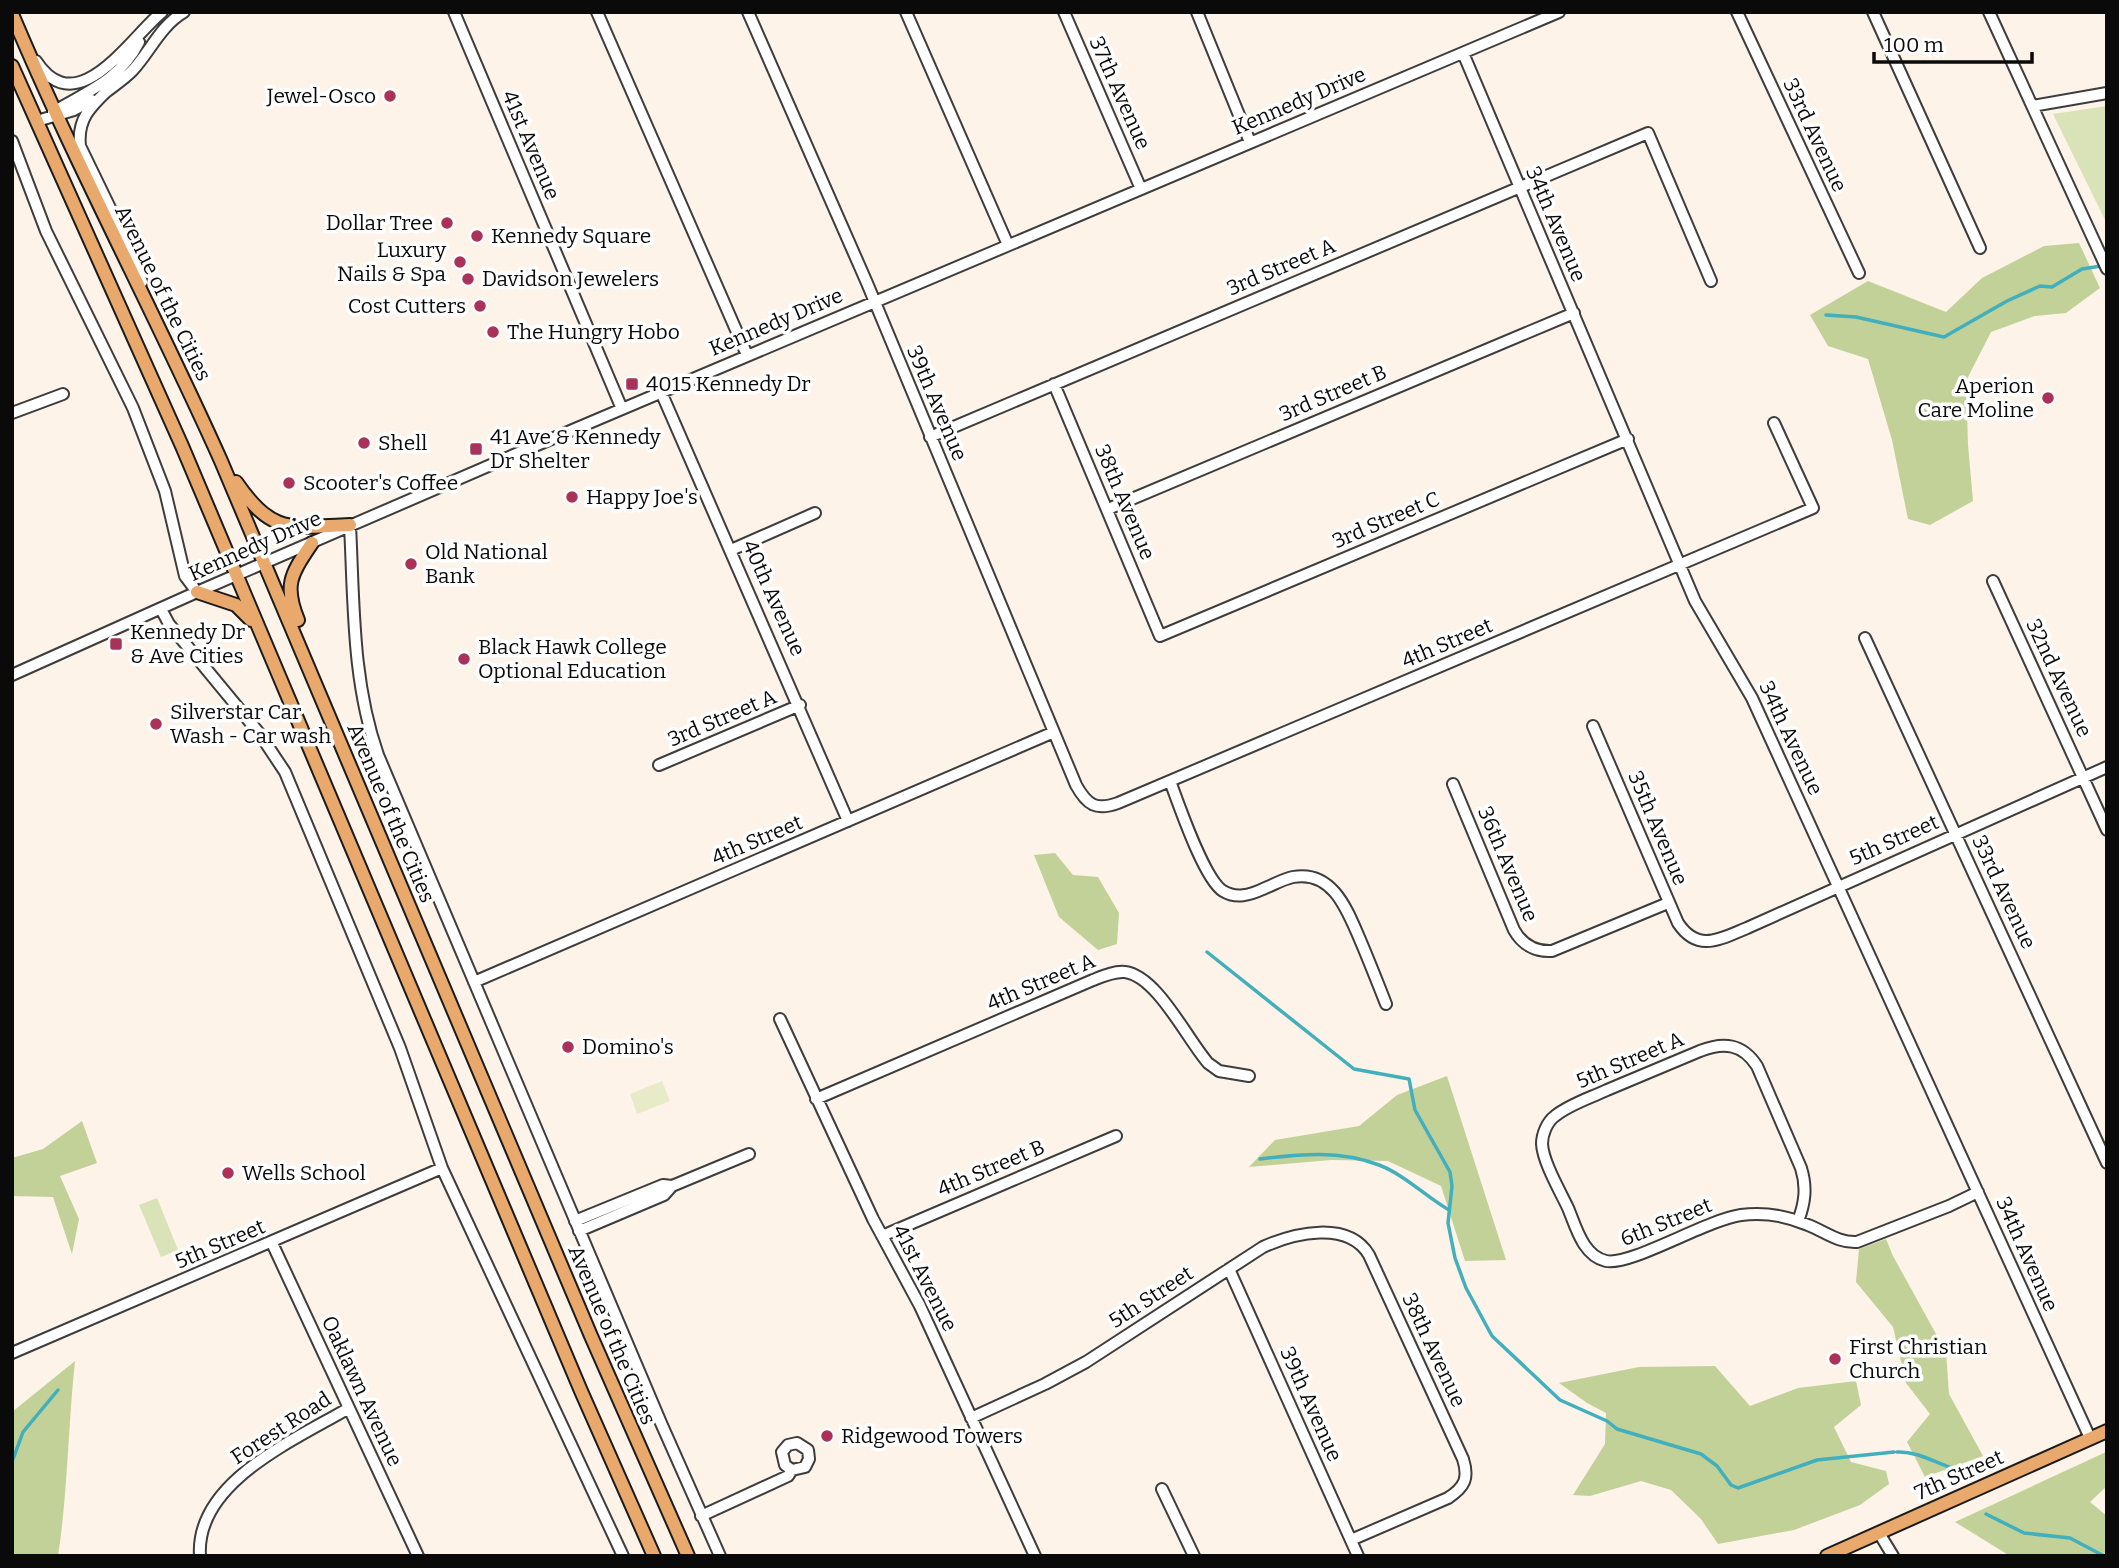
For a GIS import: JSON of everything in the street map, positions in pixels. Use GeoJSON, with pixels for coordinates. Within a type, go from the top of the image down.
{"type":"FeatureCollection","features":[{"type":"Feature","properties":{"kind":"main road","name":"Avenue of the Cities"},"geometry":{"type":"LineString","coordinates":[[12,14],[55,114],[157,321],[213,443],[591,1336],[688,1556]]}},
{"type":"Feature","properties":{"kind":"main road","name":"Avenue of the Cities"},"geometry":{"type":"LineString","coordinates":[[12,66],[146,363],[580,1391],[654,1556]]}},
{"type":"Feature","properties":{"kind":"main road"},"geometry":{"type":"LineString","coordinates":[[213,443],[237,484],[260,513],[285,526],[350,526]]}},
{"type":"Feature","properties":{"kind":"main road"},"geometry":{"type":"LineString","coordinates":[[312,542],[292,577],[289,597],[341,726],[368,807]]}},
{"type":"Feature","properties":{"kind":"main road"},"geometry":{"type":"LineString","coordinates":[[197,592],[236,605],[259,630]]}},
{"type":"Feature","properties":{"kind":"main road","name":"7th Street"},"geometry":{"type":"LineString","coordinates":[[1827,1556],[2107,1431]]}},
{"type":"Feature","properties":{"kind":"street"},"geometry":{"type":"LineString","coordinates":[[26,45],[41,70],[49,76],[63,82],[78,82],[107,68],[162,12]]}},
{"type":"Feature","properties":{"kind":"street"},"geometry":{"type":"LineString","coordinates":[[157,321],[126,241],[80,146],[79,132],[92,105],[133,70],[155,39],[184,12]]}},
{"type":"Feature","properties":{"kind":"street","name":"41st Avenue"},"geometry":{"type":"LineString","coordinates":[[454,12],[622,409]]}},
{"type":"Feature","properties":{"kind":"street"},"geometry":{"type":"LineString","coordinates":[[597,12],[747,355]]}},
{"type":"Feature","properties":{"kind":"street","name":"39th Avenue"},"geometry":{"type":"LineString","coordinates":[[748,12],[1076,785],[1084,799],[1094,805]]}},
{"type":"Feature","properties":{"kind":"street"},"geometry":{"type":"LineString","coordinates":[[906,12],[1008,245]]}},
{"type":"Feature","properties":{"kind":"street","name":"37th Avenue"},"geometry":{"type":"LineString","coordinates":[[1064,12],[1141,189]]}},
{"type":"Feature","properties":{"kind":"street"},"geometry":{"type":"LineString","coordinates":[[1197,12],[1250,142]]}},
{"type":"Feature","properties":{"kind":"street","name":"Kennedy Drive"},"geometry":{"type":"LineString","coordinates":[[12,675],[197,592],[747,355],[1463,53],[1539,16],[1559,12]]}},
{"type":"Feature","properties":{"kind":"street","name":"33rd Avenue"},"geometry":{"type":"LineString","coordinates":[[1737,12],[1859,273]]}},
{"type":"Feature","properties":{"kind":"street"},"geometry":{"type":"LineString","coordinates":[[1873,12],[1980,248]]}},
{"type":"Feature","properties":{"kind":"street"},"geometry":{"type":"LineString","coordinates":[[1989,12],[2107,269]]}},
{"type":"Feature","properties":{"kind":"street"},"geometry":{"type":"LineString","coordinates":[[55,114],[118,73],[136,48],[146,27]]}},
{"type":"Feature","properties":{"kind":"street","name":"34th Avenue"},"geometry":{"type":"LineString","coordinates":[[1463,53],[1680,565],[1707,624],[1748,690],[2090,1438]]}},
{"type":"Feature","properties":{"kind":"street"},"geometry":{"type":"LineString","coordinates":[[37,121],[74,110],[109,89]]}},
{"type":"Feature","properties":{"kind":"street"},"geometry":{"type":"LineString","coordinates":[[2032,106],[2107,93]]}},
{"type":"Feature","properties":{"kind":"street","name":"3rd Street A"},"geometry":{"type":"LineString","coordinates":[[930,437],[1648,133],[1711,281]]}},
{"type":"Feature","properties":{"kind":"street"},"geometry":{"type":"LineString","coordinates":[[12,141],[46,231],[137,419],[165,491],[185,576],[197,592]]}},
{"type":"Feature","properties":{"kind":"street","name":"3rd Street B"},"geometry":{"type":"LineString","coordinates":[[1108,509],[1574,313]]}},
{"type":"Feature","properties":{"kind":"street","name":"38th Avenue"},"geometry":{"type":"LineString","coordinates":[[1054,384],[1160,636]]}},
{"type":"Feature","properties":{"kind":"street","name":"40th Avenue"},"geometry":{"type":"LineString","coordinates":[[661,392],[800,705],[848,821]]}},
{"type":"Feature","properties":{"kind":"street"},"geometry":{"type":"LineString","coordinates":[[12,413],[63,394]]}},
{"type":"Feature","properties":{"kind":"street","name":"4th Street"},"geometry":{"type":"LineString","coordinates":[[1094,805],[1107,807],[1170,781],[1813,508],[1774,423]]}},
{"type":"Feature","properties":{"kind":"street","name":"3rd Street C"},"geometry":{"type":"LineString","coordinates":[[1160,636],[1628,439]]}},
{"type":"Feature","properties":{"kind":"street"},"geometry":{"type":"LineString","coordinates":[[731,550],[815,513]]}},
{"type":"Feature","properties":{"kind":"street","name":"Avenue of the Cities"},"geometry":{"type":"LineString","coordinates":[[350,526],[355,653],[365,714],[378,755],[720,1556]]}},
{"type":"Feature","properties":{"kind":"street","name":"32nd Avenue"},"geometry":{"type":"LineString","coordinates":[[1993,581],[2107,830]]}},
{"type":"Feature","properties":{"kind":"street"},"geometry":{"type":"LineString","coordinates":[[161,609],[169,624],[259,733],[285,772],[400,1048],[442,1168],[623,1556]]}},
{"type":"Feature","properties":{"kind":"street","name":"33rd Avenue"},"geometry":{"type":"LineString","coordinates":[[1865,638],[2107,1163]]}},
{"type":"Feature","properties":{"kind":"street","name":"3rd Street A"},"geometry":{"type":"LineString","coordinates":[[659,765],[800,705]]}},
{"type":"Feature","properties":{"kind":"street","name":"35th Avenue"},"geometry":{"type":"LineString","coordinates":[[1593,726],[1668,903],[1682,929],[1695,940]]}},
{"type":"Feature","properties":{"kind":"street","name":"4th Street"},"geometry":{"type":"LineString","coordinates":[[474,982],[1054,732]]}},
{"type":"Feature","properties":{"kind":"street","name":"5th Street"},"geometry":{"type":"LineString","coordinates":[[1695,940],[1718,940],[2107,766]]}},
{"type":"Feature","properties":{"kind":"street"},"geometry":{"type":"LineString","coordinates":[[1170,781],[1208,873],[1223,891],[1244,896],[1295,876],[1311,878],[1334,890],[1346,906],[1386,1004]]}},
{"type":"Feature","properties":{"kind":"street","name":"36th Avenue"},"geometry":{"type":"LineString","coordinates":[[1453,784],[1518,938],[1537,950],[1552,951],[1668,903]]}},
{"type":"Feature","properties":{"kind":"street","name":"4th Street A"},"geometry":{"type":"LineString","coordinates":[[816,1099],[1093,980],[1121,972],[1140,977],[1153,989],[1208,1063],[1219,1070],[1249,1076]]}},
{"type":"Feature","properties":{"kind":"street","name":"41st Avenue"},"geometry":{"type":"LineString","coordinates":[[780,1019],[882,1236],[920,1306],[1035,1556]]}},
{"type":"Feature","properties":{"kind":"street","name":"5th Street A"},"geometry":{"type":"LineString","coordinates":[[1605,1261],[1593,1255],[1581,1239],[1548,1164],[1542,1145],[1548,1122],[1569,1107],[1720,1044],[1733,1045],[1747,1053],[1757,1066],[1804,1179],[1805,1194],[1798,1221]]}},
{"type":"Feature","properties":{"kind":"street","name":"4th Street B"},"geometry":{"type":"LineString","coordinates":[[882,1236],[1116,1136]]}},
{"type":"Feature","properties":{"kind":"street"},"geometry":{"type":"LineString","coordinates":[[577,1226],[664,1195],[672,1186],[749,1154]]}},
{"type":"Feature","properties":{"kind":"street","name":"5th Street"},"geometry":{"type":"LineString","coordinates":[[12,1353],[442,1168]]}},
{"type":"Feature","properties":{"kind":"street","name":"6th Street"},"geometry":{"type":"LineString","coordinates":[[1605,1261],[1630,1258],[1726,1218],[1756,1214],[1798,1221],[1843,1242],[1857,1242],[1950,1206],[1978,1192]]}},
{"type":"Feature","properties":{"kind":"street","name":"5th Street"},"geometry":{"type":"LineString","coordinates":[[971,1418],[1086,1362],[1263,1247],[1292,1236],[1326,1233],[1357,1239]]}},
{"type":"Feature","properties":{"kind":"street","name":"38th Avenue"},"geometry":{"type":"LineString","coordinates":[[1351,1541],[1448,1498],[1466,1482],[1463,1459],[1369,1255],[1357,1239]]}},
{"type":"Feature","properties":{"kind":"street","name":"Oaklawn Avenue"},"geometry":{"type":"LineString","coordinates":[[272,1243],[418,1556]]}},
{"type":"Feature","properties":{"kind":"street","name":"39th Avenue"},"geometry":{"type":"LineString","coordinates":[[1229,1269],[1358,1556]]}},
{"type":"Feature","properties":{"kind":"street","name":"Forest Road"},"geometry":{"type":"LineString","coordinates":[[200,1556],[199,1544],[205,1521],[211,1508],[231,1484],[251,1467],[349,1408]]}},
{"type":"Feature","properties":{"kind":"street"},"geometry":{"type":"LineString","coordinates":[[701,1516],[788,1476],[792,1470]]}},
{"type":"Feature","properties":{"kind":"street"},"geometry":{"type":"LineString","coordinates":[[1162,1489],[1194,1556]]}},
{"type":"Feature","properties":{"kind":"street"},"geometry":{"type":"LineString","coordinates":[[1879,1533],[1893,1556]]}},
{"type":"Feature","properties":{"kind":"green space"},"geometry":{"type":"Polygon","coordinates":[[[2107,106],[2107,224],[2053,114],[2107,106]]]}},
{"type":"Feature","properties":{"kind":"green space"},"geometry":{"type":"Polygon","coordinates":[[[2079,243],[2100,288],[2066,313],[2035,316],[1991,332],[1966,381],[1973,501],[1930,525],[1908,519],[1892,440],[1868,359],[1828,346],[1810,315],[1868,281],[1946,312],[1982,278],[2044,246],[2079,243]]]}},
{"type":"Feature","properties":{"kind":"green space"},"geometry":{"type":"Polygon","coordinates":[[[1055,853],[1073,875],[1098,877],[1119,913],[1117,944],[1098,950],[1059,917],[1034,855],[1055,853]]]}},
{"type":"Feature","properties":{"kind":"green space"},"geometry":{"type":"Polygon","coordinates":[[[1447,1076],[1506,1260],[1465,1261],[1441,1186],[1388,1161],[1331,1160],[1249,1167],[1275,1140],[1359,1126],[1397,1095],[1447,1076]]]}},
{"type":"Feature","properties":{"kind":"green space"},"geometry":{"type":"Polygon","coordinates":[[[662,1081],[670,1101],[637,1114],[630,1094],[662,1081]]]}},
{"type":"Feature","properties":{"kind":"green space"},"geometry":{"type":"Polygon","coordinates":[[[82,1121],[97,1163],[60,1176],[79,1219],[72,1254],[53,1197],[12,1196],[12,1158],[43,1149],[82,1121]]]}},
{"type":"Feature","properties":{"kind":"green space"},"geometry":{"type":"Polygon","coordinates":[[[157,1198],[178,1250],[161,1257],[139,1205],[157,1198]]]}},
{"type":"Feature","properties":{"kind":"green space"},"geometry":{"type":"Polygon","coordinates":[[[1886,1239],[1946,1352],[1949,1394],[1983,1456],[1925,1477],[1907,1442],[1930,1414],[1906,1383],[1893,1327],[1856,1282],[1859,1249],[1886,1239]]]}},
{"type":"Feature","properties":{"kind":"green space"},"geometry":{"type":"Polygon","coordinates":[[[75,1361],[58,1556],[12,1556],[12,1412],[75,1361]]]}},
{"type":"Feature","properties":{"kind":"green space"},"geometry":{"type":"Polygon","coordinates":[[[1715,1366],[1750,1406],[1798,1388],[1856,1381],[1861,1405],[1834,1427],[1851,1462],[1886,1471],[1889,1484],[1860,1505],[1794,1530],[1718,1544],[1701,1519],[1671,1490],[1641,1481],[1590,1496],[1573,1495],[1605,1444],[1606,1413],[1559,1383],[1639,1367],[1715,1366]]]}},
{"type":"Feature","properties":{"kind":"green space"},"geometry":{"type":"Polygon","coordinates":[[[2106,1452],[2107,1486],[2090,1502],[2107,1516],[2107,1556],[2010,1556],[1955,1522],[2106,1452]]]}},
{"type":"Feature","properties":{"kind":"waterway"},"geometry":{"type":"LineString","coordinates":[[1826,315],[1856,317],[1944,337],[2007,301],[2040,286],[2052,287],[2082,269],[2101,266]]}},
{"type":"Feature","properties":{"kind":"waterway"},"geometry":{"type":"LineString","coordinates":[[1207,952],[1354,1069],[1409,1079],[1415,1110],[1450,1172],[1452,1186],[1448,1223],[1455,1258],[1466,1288],[1492,1336],[1560,1400],[1607,1421],[1617,1429],[1701,1454],[1717,1466],[1731,1485],[1738,1488],[1817,1460],[1894,1452]]}},
{"type":"Feature","properties":{"kind":"waterway"},"geometry":{"type":"LineString","coordinates":[[1260,1159],[1320,1154],[1364,1160],[1398,1174],[1449,1210]]}},
{"type":"Feature","properties":{"kind":"waterway"},"geometry":{"type":"LineString","coordinates":[[12,1462],[23,1432],[58,1390]]}},
{"type":"Feature","properties":{"kind":"waterway"},"geometry":{"type":"LineString","coordinates":[[1897,1452],[1921,1456],[1959,1470]]}},
{"type":"Feature","properties":{"kind":"waterway"},"geometry":{"type":"LineString","coordinates":[[1986,1514],[2024,1533],[2070,1538],[2104,1556]]}},
{"type":"Feature","properties":{"kind":"place","name":"Jewel-Osco"},"geometry":{"type":"Point","coordinates":[390,96]}},
{"type":"Feature","properties":{"kind":"place","name":"Dollar Tree"},"geometry":{"type":"Point","coordinates":[447,223]}},
{"type":"Feature","properties":{"kind":"place","name":"Kennedy Square"},"geometry":{"type":"Point","coordinates":[477,236]}},
{"type":"Feature","properties":{"kind":"place","name":"Luxury Nails & Spa"},"geometry":{"type":"Point","coordinates":[460,262]}},
{"type":"Feature","properties":{"kind":"place","name":"Davidson Jewelers"},"geometry":{"type":"Point","coordinates":[468,279]}},
{"type":"Feature","properties":{"kind":"place","name":"Cost Cutters"},"geometry":{"type":"Point","coordinates":[480,306]}},
{"type":"Feature","properties":{"kind":"place","name":"The Hungry Hobo"},"geometry":{"type":"Point","coordinates":[493,332]}},
{"type":"Feature","properties":{"kind":"place","name":"4015 Kennedy Dr"},"geometry":{"type":"Point","coordinates":[632,384]}},
{"type":"Feature","properties":{"kind":"place","name":"Aperion Care Moline"},"geometry":{"type":"Point","coordinates":[2048,398]}},
{"type":"Feature","properties":{"kind":"place","name":"Shell"},"geometry":{"type":"Point","coordinates":[364,443]}},
{"type":"Feature","properties":{"kind":"place","name":"41 Ave & Kennedy Dr Shelter"},"geometry":{"type":"Point","coordinates":[476,449]}},
{"type":"Feature","properties":{"kind":"place","name":"Scooter's Coffee"},"geometry":{"type":"Point","coordinates":[289,483]}},
{"type":"Feature","properties":{"kind":"place","name":"Happy Joe's"},"geometry":{"type":"Point","coordinates":[572,497]}},
{"type":"Feature","properties":{"kind":"place","name":"Old National Bank"},"geometry":{"type":"Point","coordinates":[411,564]}},
{"type":"Feature","properties":{"kind":"place","name":"Kennedy Dr & Ave Cities"},"geometry":{"type":"Point","coordinates":[116,644]}},
{"type":"Feature","properties":{"kind":"place","name":"Black Hawk College Optional Education"},"geometry":{"type":"Point","coordinates":[464,659]}},
{"type":"Feature","properties":{"kind":"place","name":"Silverstar Car Wash - Car wash"},"geometry":{"type":"Point","coordinates":[156,724]}},
{"type":"Feature","properties":{"kind":"place","name":"Domino's"},"geometry":{"type":"Point","coordinates":[568,1047]}},
{"type":"Feature","properties":{"kind":"place","name":"Wells School"},"geometry":{"type":"Point","coordinates":[228,1173]}},
{"type":"Feature","properties":{"kind":"place","name":"First Christian Church"},"geometry":{"type":"Point","coordinates":[1835,1359]}},
{"type":"Feature","properties":{"kind":"place","name":"Ridgewood Towers"},"geometry":{"type":"Point","coordinates":[827,1436]}}]}
